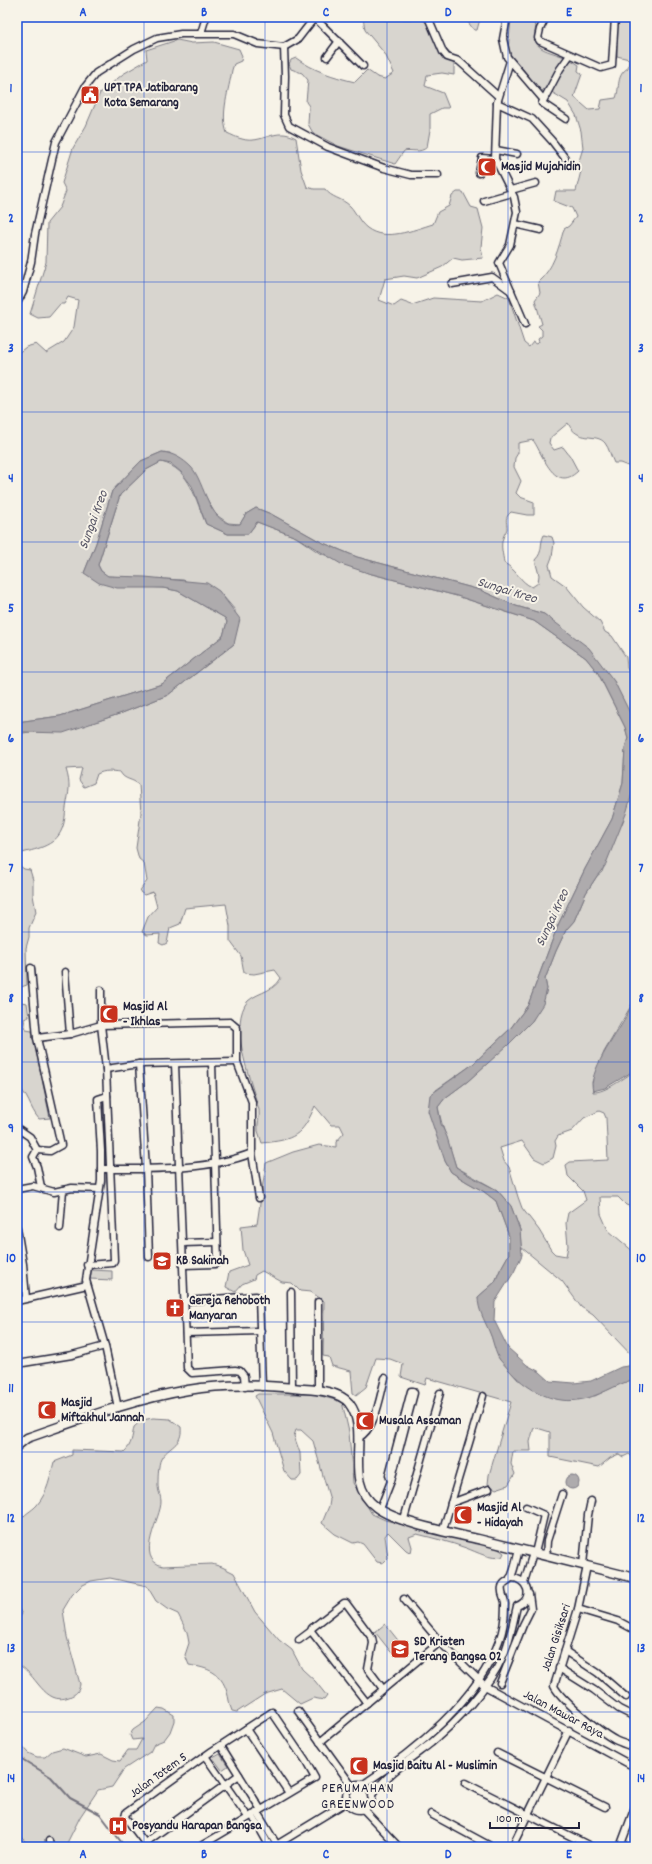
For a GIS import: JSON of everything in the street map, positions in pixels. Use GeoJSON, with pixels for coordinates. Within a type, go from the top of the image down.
{"type":"FeatureCollection","features":[{"type":"Feature","properties":{"kind":"main road"},"geometry":{"type":"LineString","coordinates":[[17,1446],[26,1438],[150,1398],[188,1390],[245,1387],[318,1390],[337,1395],[345,1399],[349,1404],[356,1419],[358,1438],[358,1468],[361,1485],[368,1498],[380,1510],[404,1519],[443,1530],[635,1578]]}},
{"type":"Feature","properties":{"kind":"street"},"geometry":{"type":"LineString","coordinates":[[201,33],[206,17]]}},
{"type":"Feature","properties":{"kind":"street"},"geometry":{"type":"LineString","coordinates":[[17,303],[23,292],[31,262],[35,234],[56,142],[85,87],[96,73],[134,49],[157,38],[169,36],[201,33],[234,34],[258,44],[284,47],[298,38],[315,17],[363,66]]}},
{"type":"Feature","properties":{"kind":"street"},"geometry":{"type":"LineString","coordinates":[[428,17],[443,52],[447,57],[459,61],[498,96]]}},
{"type":"Feature","properties":{"kind":"street"},"geometry":{"type":"LineString","coordinates":[[507,17],[503,39],[506,54],[510,61],[543,99]]}},
{"type":"Feature","properties":{"kind":"street"},"geometry":{"type":"LineString","coordinates":[[546,17],[540,29],[538,38],[547,45],[598,67],[609,67],[612,65],[615,17]]}},
{"type":"Feature","properties":{"kind":"street"},"geometry":{"type":"LineString","coordinates":[[327,56],[339,42]]}},
{"type":"Feature","properties":{"kind":"street"},"geometry":{"type":"LineString","coordinates":[[284,47],[285,76],[283,109],[285,120],[289,126],[328,147],[384,168],[411,175],[438,175]]}},
{"type":"Feature","properties":{"kind":"street"},"geometry":{"type":"LineString","coordinates":[[566,119],[542,104],[543,99],[560,69],[570,55]]}},
{"type":"Feature","properties":{"kind":"street"},"geometry":{"type":"LineString","coordinates":[[510,61],[498,96],[495,159],[512,192],[516,212],[510,245],[499,263],[525,324]]}},
{"type":"Feature","properties":{"kind":"street"},"geometry":{"type":"LineString","coordinates":[[497,103],[532,120],[552,141],[565,158]]}},
{"type":"Feature","properties":{"kind":"street"},"geometry":{"type":"LineString","coordinates":[[496,150],[517,154]]}},
{"type":"Feature","properties":{"kind":"street"},"geometry":{"type":"LineString","coordinates":[[479,173],[482,158],[495,159]]}},
{"type":"Feature","properties":{"kind":"street"},"geometry":{"type":"LineString","coordinates":[[484,201],[536,183]]}},
{"type":"Feature","properties":{"kind":"street"},"geometry":{"type":"LineString","coordinates":[[515,224],[541,230]]}},
{"type":"Feature","properties":{"kind":"street"},"geometry":{"type":"LineString","coordinates":[[452,284],[492,278],[511,291]]}},
{"type":"Feature","properties":{"kind":"street"},"geometry":{"type":"LineString","coordinates":[[31,968],[37,1038],[61,1146],[50,1151],[37,1150]]}},
{"type":"Feature","properties":{"kind":"street"},"geometry":{"type":"LineString","coordinates":[[64,972],[70,1034]]}},
{"type":"Feature","properties":{"kind":"street"},"geometry":{"type":"LineString","coordinates":[[88,1265],[114,1261],[106,1069],[101,1025],[101,990]]}},
{"type":"Feature","properties":{"kind":"street"},"geometry":{"type":"LineString","coordinates":[[37,1038],[70,1034],[101,1025],[230,1022],[237,1028],[237,1062],[252,1102],[252,1153],[259,1198]]}},
{"type":"Feature","properties":{"kind":"street"},"geometry":{"type":"LineString","coordinates":[[106,1069],[140,1064],[237,1062]]}},
{"type":"Feature","properties":{"kind":"street"},"geometry":{"type":"LineString","coordinates":[[184,1265],[217,1263],[212,1063]]}},
{"type":"Feature","properties":{"kind":"street"},"geometry":{"type":"LineString","coordinates":[[140,1064],[149,1257]]}},
{"type":"Feature","properties":{"kind":"street"},"geometry":{"type":"LineString","coordinates":[[175,1064],[188,1371],[192,1373],[235,1370],[240,1371],[244,1376],[245,1387]]}},
{"type":"Feature","properties":{"kind":"street"},"geometry":{"type":"LineString","coordinates":[[107,1096],[98,1098],[101,1169],[88,1265],[87,1285],[104,1346],[118,1408]]}},
{"type":"Feature","properties":{"kind":"street"},"geometry":{"type":"LineString","coordinates":[[17,1128],[30,1137],[37,1150]]}},
{"type":"Feature","properties":{"kind":"street"},"geometry":{"type":"LineString","coordinates":[[37,1150],[33,1157],[39,1173],[41,1187]]}},
{"type":"Feature","properties":{"kind":"street"},"geometry":{"type":"LineString","coordinates":[[101,1169],[146,1168],[215,1163],[235,1160],[252,1153]]}},
{"type":"Feature","properties":{"kind":"street"},"geometry":{"type":"LineString","coordinates":[[17,1189],[33,1186],[41,1187],[54,1192],[72,1188],[99,1189]]}},
{"type":"Feature","properties":{"kind":"street"},"geometry":{"type":"LineString","coordinates":[[60,1228],[63,1190]]}},
{"type":"Feature","properties":{"kind":"street"},"geometry":{"type":"LineString","coordinates":[[17,1228],[20,1269],[26,1298]]}},
{"type":"Feature","properties":{"kind":"street"},"geometry":{"type":"LineString","coordinates":[[183,1243],[217,1242]]}},
{"type":"Feature","properties":{"kind":"street"},"geometry":{"type":"LineString","coordinates":[[17,1301],[87,1285]]}},
{"type":"Feature","properties":{"kind":"street"},"geometry":{"type":"LineString","coordinates":[[291,1292],[292,1388]]}},
{"type":"Feature","properties":{"kind":"street"},"geometry":{"type":"LineString","coordinates":[[185,1301],[256,1296],[260,1299],[262,1387]]}},
{"type":"Feature","properties":{"kind":"street"},"geometry":{"type":"LineString","coordinates":[[318,1302],[318,1390]]}},
{"type":"Feature","properties":{"kind":"street"},"geometry":{"type":"LineString","coordinates":[[186,1333],[261,1331]]}},
{"type":"Feature","properties":{"kind":"street"},"geometry":{"type":"LineString","coordinates":[[17,1364],[72,1355],[104,1346]]}},
{"type":"Feature","properties":{"kind":"street"},"geometry":{"type":"LineString","coordinates":[[358,1438],[372,1420],[385,1378]]}},
{"type":"Feature","properties":{"kind":"street"},"geometry":{"type":"LineString","coordinates":[[380,1510],[391,1481],[414,1393],[413,1391],[411,1391],[389,1475],[391,1481]]}},
{"type":"Feature","properties":{"kind":"street"},"geometry":{"type":"LineString","coordinates":[[404,1519],[440,1393]]}},
{"type":"Feature","properties":{"kind":"street"},"geometry":{"type":"LineString","coordinates":[[443,1530],[483,1396]]}},
{"type":"Feature","properties":{"kind":"street"},"geometry":{"type":"LineString","coordinates":[[451,1503],[489,1489]]}},
{"type":"Feature","properties":{"kind":"street"},"geometry":{"type":"LineString","coordinates":[[546,1556],[547,1542],[562,1494]]}},
{"type":"Feature","properties":{"kind":"street","name":"Jalan Gisiksari"},"geometry":{"type":"LineString","coordinates":[[591,1501],[588,1515],[585,1565],[578,1609],[554,1683],[556,1690],[604,1732],[615,1740],[635,1748]]}},
{"type":"Feature","properties":{"kind":"street"},"geometry":{"type":"LineString","coordinates":[[500,1683],[531,1609],[528,1592],[524,1582],[534,1553],[544,1515],[526,1507]]}},
{"type":"Feature","properties":{"kind":"street"},"geometry":{"type":"LineString","coordinates":[[519,1549],[510,1578],[502,1587],[502,1597],[506,1603],[511,1606],[518,1606],[525,1601],[528,1592]]}},
{"type":"Feature","properties":{"kind":"street"},"geometry":{"type":"LineString","coordinates":[[510,1578],[516,1578],[524,1582]]}},
{"type":"Feature","properties":{"kind":"street","name":"Jalan Mawar Raya"},"geometry":{"type":"LineString","coordinates":[[404,1599],[440,1642],[485,1686],[569,1730],[629,1764]]}},
{"type":"Feature","properties":{"kind":"street"},"geometry":{"type":"LineString","coordinates":[[299,1640],[311,1631],[312,1628],[346,1603],[372,1638],[373,1643],[368,1669],[383,1689]]}},
{"type":"Feature","properties":{"kind":"street"},"geometry":{"type":"LineString","coordinates":[[400,1847],[363,1809],[353,1808],[347,1802],[347,1793],[352,1786],[362,1785],[405,1756],[455,1709],[478,1680],[494,1654],[500,1639],[506,1603]]}},
{"type":"Feature","properties":{"kind":"street"},"geometry":{"type":"LineString","coordinates":[[363,1809],[369,1804],[371,1796],[392,1774],[456,1719],[485,1686],[503,1657],[518,1606]]}},
{"type":"Feature","properties":{"kind":"street"},"geometry":{"type":"LineString","coordinates":[[578,1609],[618,1621],[635,1630]]}},
{"type":"Feature","properties":{"kind":"street"},"geometry":{"type":"LineString","coordinates":[[311,1631],[367,1703]]}},
{"type":"Feature","properties":{"kind":"street"},"geometry":{"type":"LineString","coordinates":[[320,1742],[440,1642]]}},
{"type":"Feature","properties":{"kind":"street"},"geometry":{"type":"LineString","coordinates":[[565,1651],[598,1673],[626,1697]]}},
{"type":"Feature","properties":{"kind":"street"},"geometry":{"type":"LineString","coordinates":[[494,1654],[503,1657]]}},
{"type":"Feature","properties":{"kind":"street"},"geometry":{"type":"LineString","coordinates":[[559,1668],[594,1690],[619,1709],[635,1717]]}},
{"type":"Feature","properties":{"kind":"street"},"geometry":{"type":"LineString","coordinates":[[298,1711],[352,1786]]}},
{"type":"Feature","properties":{"kind":"street"},"geometry":{"type":"LineString","coordinates":[[199,1847],[255,1814],[288,1793],[315,1778],[272,1712],[221,1746],[239,1775],[255,1814],[273,1846],[347,1802]]}},
{"type":"Feature","properties":{"kind":"street"},"geometry":{"type":"LineString","coordinates":[[246,1729],[288,1793]]}},
{"type":"Feature","properties":{"kind":"street"},"geometry":{"type":"LineString","coordinates":[[512,1847],[569,1730]]}},
{"type":"Feature","properties":{"kind":"street"},"geometry":{"type":"LineString","coordinates":[[427,1736],[432,1741]]}},
{"type":"Feature","properties":{"kind":"street","name":"Jalan Totem 5"},"geometry":{"type":"LineString","coordinates":[[146,1845],[125,1817],[126,1813],[221,1746]]}},
{"type":"Feature","properties":{"kind":"street"},"geometry":{"type":"LineString","coordinates":[[497,1753],[605,1807]]}},
{"type":"Feature","properties":{"kind":"street"},"geometry":{"type":"LineString","coordinates":[[205,1756],[226,1786],[255,1814]]}},
{"type":"Feature","properties":{"kind":"street"},"geometry":{"type":"LineString","coordinates":[[146,1845],[239,1775]]}},
{"type":"Feature","properties":{"kind":"street"},"geometry":{"type":"LineString","coordinates":[[465,1783],[527,1816],[592,1847]]}},
{"type":"Feature","properties":{"kind":"street"},"geometry":{"type":"LineString","coordinates":[[362,1785],[369,1790],[371,1796]]}},
{"type":"Feature","properties":{"kind":"street"},"geometry":{"type":"LineString","coordinates":[[620,1847],[635,1807]]}},
{"type":"Feature","properties":{"kind":"street"},"geometry":{"type":"LineString","coordinates":[[431,1814],[492,1847]]}},
{"type":"Feature","properties":{"kind":"shaded area"},"geometry":{"type":"Polygon","coordinates":[[[363,17],[421,19],[429,24],[444,47],[454,58],[454,75],[442,73],[427,75],[425,86],[443,93],[449,108],[442,108],[430,114],[430,130],[427,147],[419,151],[404,151],[395,164],[338,146],[313,133],[308,124],[309,106],[306,102],[308,80],[302,73],[291,69],[289,64],[291,60],[296,58],[310,67],[324,73],[355,82],[367,70],[377,77],[385,79],[394,73],[385,54],[365,30],[363,17]]]}},
{"type":"Feature","properties":{"kind":"shaded area"},"geometry":{"type":"Polygon","coordinates":[[[464,17],[478,17],[480,19],[477,30],[474,30],[464,17]]]}},
{"type":"Feature","properties":{"kind":"shaded area"},"geometry":{"type":"Polygon","coordinates":[[[635,17],[635,473],[633,468],[620,463],[614,463],[609,450],[605,443],[601,440],[582,436],[572,429],[568,423],[550,438],[549,443],[554,450],[563,447],[570,456],[578,471],[570,477],[562,478],[550,469],[533,440],[518,443],[518,453],[515,458],[514,467],[521,481],[516,493],[520,497],[534,502],[534,515],[511,512],[507,516],[507,529],[502,541],[502,547],[504,563],[524,582],[532,587],[538,583],[539,575],[535,560],[540,554],[544,535],[552,537],[554,543],[549,565],[552,576],[566,586],[583,607],[600,622],[605,632],[612,636],[626,657],[627,668],[635,682],[635,726],[614,681],[544,614],[516,606],[480,590],[357,557],[321,542],[271,514],[256,508],[246,514],[240,524],[228,523],[215,514],[206,497],[170,453],[162,452],[141,461],[112,491],[96,543],[84,573],[145,587],[178,591],[225,618],[227,622],[223,636],[162,684],[60,716],[17,722],[17,354],[26,347],[36,344],[46,353],[64,342],[74,327],[78,300],[68,297],[64,304],[60,304],[49,317],[38,318],[30,314],[46,262],[47,223],[60,207],[66,191],[62,183],[73,148],[86,126],[100,93],[123,74],[147,60],[146,50],[177,40],[192,43],[214,42],[239,49],[242,56],[241,61],[234,64],[226,102],[224,118],[227,133],[240,139],[249,140],[256,140],[282,134],[296,138],[301,170],[307,187],[314,189],[325,189],[330,194],[347,203],[367,228],[382,234],[399,234],[433,224],[438,212],[449,206],[452,196],[457,192],[463,192],[471,207],[478,209],[483,228],[481,247],[483,258],[462,260],[453,258],[442,267],[417,278],[404,276],[385,279],[379,300],[394,306],[401,301],[412,305],[433,298],[482,301],[498,293],[509,298],[524,343],[529,347],[533,342],[537,344],[539,342],[538,339],[542,336],[542,330],[538,326],[542,324],[535,300],[540,293],[538,282],[552,264],[564,229],[569,226],[576,217],[572,208],[554,201],[556,191],[576,191],[581,171],[579,161],[583,148],[581,131],[576,115],[568,102],[545,88],[541,92],[513,59],[508,50],[511,20],[529,19],[536,26],[535,39],[539,46],[579,65],[578,71],[582,74],[574,97],[589,110],[600,109],[602,100],[616,98],[620,78],[624,71],[628,68],[629,59],[617,56],[616,34],[619,18],[635,17]]]}},
{"type":"Feature","properties":{"kind":"shaded area"},"geometry":{"type":"Polygon","coordinates":[[[162,452],[178,457],[191,467],[196,474],[209,503],[221,520],[230,524],[240,524],[246,514],[256,508],[271,514],[321,542],[357,557],[480,590],[516,606],[544,614],[589,648],[614,681],[635,726],[635,783],[626,814],[605,866],[586,893],[574,921],[566,930],[556,951],[545,979],[547,989],[543,1004],[532,1021],[468,1081],[445,1098],[438,1107],[441,1124],[447,1137],[456,1167],[497,1190],[511,1206],[520,1230],[522,1255],[514,1272],[495,1302],[494,1320],[508,1348],[527,1365],[540,1372],[550,1381],[574,1383],[591,1381],[621,1367],[635,1365],[635,1379],[585,1399],[568,1401],[558,1400],[530,1388],[515,1376],[500,1360],[480,1310],[478,1297],[495,1282],[509,1254],[509,1236],[496,1201],[483,1191],[451,1172],[445,1161],[428,1111],[430,1095],[473,1064],[510,1029],[528,1005],[558,925],[585,869],[612,819],[623,783],[625,748],[628,738],[625,727],[598,673],[586,658],[534,621],[457,596],[368,573],[341,564],[296,537],[257,522],[248,534],[228,534],[206,524],[192,486],[181,472],[171,464],[161,462],[146,470],[120,495],[98,565],[101,571],[108,576],[145,577],[207,583],[219,591],[240,619],[234,644],[168,695],[122,713],[63,733],[23,732],[17,734],[17,722],[60,716],[162,684],[223,636],[227,622],[225,618],[178,591],[163,588],[117,588],[99,583],[84,573],[96,543],[112,491],[141,461],[162,452]]]}},
{"type":"Feature","properties":{"kind":"shaded area"},"geometry":{"type":"Polygon","coordinates":[[[161,462],[179,471],[186,478],[206,524],[228,534],[248,534],[257,522],[296,537],[318,552],[368,573],[457,596],[534,621],[586,658],[598,673],[625,727],[628,738],[625,748],[623,783],[612,819],[585,869],[558,925],[528,1005],[510,1029],[473,1064],[436,1090],[445,1161],[451,1172],[483,1191],[496,1201],[509,1236],[509,1254],[495,1282],[478,1297],[499,1358],[518,1380],[595,1396],[621,1383],[635,1379],[635,1460],[629,1454],[623,1457],[619,1454],[610,1458],[599,1467],[550,1457],[550,1432],[534,1427],[530,1442],[531,1451],[513,1451],[511,1464],[515,1474],[508,1485],[496,1489],[488,1484],[489,1475],[511,1402],[427,1378],[425,1385],[401,1377],[403,1364],[390,1359],[376,1358],[366,1387],[356,1395],[353,1393],[351,1371],[332,1366],[329,1357],[323,1356],[324,1301],[311,1292],[300,1291],[292,1283],[282,1282],[262,1271],[255,1275],[254,1279],[242,1284],[235,1292],[226,1287],[229,1272],[248,1265],[243,1250],[241,1226],[257,1224],[266,1163],[293,1152],[319,1145],[336,1147],[336,1142],[344,1133],[340,1125],[331,1125],[315,1106],[306,1124],[296,1135],[282,1140],[262,1143],[258,1131],[259,1110],[241,1043],[241,1016],[248,1001],[273,987],[281,978],[275,970],[254,974],[244,973],[241,956],[230,941],[230,926],[226,904],[185,908],[180,924],[170,928],[167,943],[163,945],[159,943],[160,934],[147,935],[142,932],[148,917],[157,907],[153,892],[144,895],[140,892],[147,881],[144,863],[139,859],[136,848],[141,813],[139,785],[124,777],[120,772],[108,771],[97,774],[94,783],[84,787],[79,780],[82,768],[66,769],[69,780],[69,792],[64,824],[59,835],[50,844],[19,854],[20,866],[24,869],[30,870],[33,880],[33,895],[36,912],[29,928],[29,937],[26,948],[27,985],[21,987],[21,1002],[27,1003],[29,1017],[24,1019],[26,1030],[32,1031],[50,1118],[39,1119],[24,1093],[17,1086],[17,734],[98,721],[168,695],[234,644],[235,610],[223,596],[183,580],[107,576],[101,571],[98,565],[120,495],[146,470],[161,462]]]}},
{"type":"Feature","properties":{"kind":"shaded area"},"geometry":{"type":"Polygon","coordinates":[[[635,783],[635,999],[604,1052],[592,1082],[593,1092],[598,1092],[620,1081],[635,1071],[635,1208],[626,1205],[618,1197],[600,1197],[601,1214],[608,1230],[635,1253],[635,1359],[593,1315],[581,1307],[562,1281],[521,1247],[520,1230],[511,1206],[497,1190],[456,1167],[438,1107],[445,1098],[468,1081],[532,1021],[547,989],[545,979],[556,951],[566,930],[574,921],[586,893],[597,876],[602,872],[635,783]],[[599,1111],[584,1118],[572,1131],[558,1136],[555,1141],[556,1146],[553,1158],[544,1163],[534,1158],[522,1141],[500,1148],[504,1161],[509,1167],[522,1208],[555,1254],[566,1256],[568,1246],[566,1223],[568,1213],[586,1200],[583,1191],[568,1176],[566,1165],[570,1162],[608,1160],[606,1118],[604,1113],[599,1111]]]}},
{"type":"Feature","properties":{"kind":"shaded area"},"geometry":{"type":"Polygon","coordinates":[[[635,1000],[635,1070],[605,1088],[593,1091],[592,1083],[594,1074],[603,1054],[635,1000]]]}},
{"type":"Feature","properties":{"kind":"shaded area"},"geometry":{"type":"Polygon","coordinates":[[[91,1270],[112,1271],[112,1280],[90,1279],[91,1270]]]}},
{"type":"Feature","properties":{"kind":"shaded area"},"geometry":{"type":"Polygon","coordinates":[[[258,1394],[314,1394],[342,1402],[349,1432],[353,1483],[372,1514],[385,1520],[497,1548],[504,1553],[502,1557],[489,1557],[454,1544],[417,1534],[409,1537],[412,1547],[411,1553],[388,1532],[385,1536],[388,1558],[383,1563],[377,1562],[363,1544],[358,1542],[353,1543],[335,1534],[322,1523],[330,1500],[313,1441],[301,1430],[296,1430],[294,1436],[300,1453],[301,1475],[297,1480],[292,1480],[284,1471],[273,1433],[255,1396],[258,1394]]]}},
{"type":"Feature","properties":{"kind":"shaded area"},"geometry":{"type":"Polygon","coordinates":[[[153,1418],[170,1419],[181,1427],[180,1438],[160,1461],[158,1486],[161,1501],[149,1547],[150,1555],[154,1562],[163,1566],[212,1564],[234,1573],[255,1612],[279,1640],[292,1650],[302,1669],[315,1681],[327,1696],[324,1700],[313,1698],[300,1704],[282,1689],[265,1694],[237,1712],[232,1711],[228,1694],[217,1675],[208,1670],[189,1665],[185,1655],[189,1643],[187,1632],[178,1614],[167,1609],[156,1601],[147,1586],[110,1578],[91,1581],[81,1586],[72,1595],[63,1610],[67,1637],[80,1684],[79,1689],[74,1695],[60,1699],[53,1697],[41,1687],[24,1668],[17,1664],[17,1621],[22,1614],[17,1606],[16,1549],[18,1528],[21,1519],[37,1505],[44,1495],[54,1462],[72,1455],[72,1450],[124,1452],[130,1444],[134,1427],[142,1420],[153,1418]]]}},
{"type":"Feature","properties":{"kind":"shaded area"},"geometry":{"type":"Polygon","coordinates":[[[569,1475],[575,1475],[579,1479],[579,1485],[575,1489],[569,1489],[565,1485],[565,1479],[569,1475]]]}},
{"type":"Feature","properties":{"kind":"shaded area"},"geometry":{"type":"Polygon","coordinates":[[[385,1624],[401,1644],[391,1652],[375,1632],[385,1624]]]}},
{"type":"Feature","properties":{"kind":"shaded area"},"geometry":{"type":"Polygon","coordinates":[[[158,1708],[164,1709],[174,1715],[174,1721],[170,1732],[164,1740],[154,1744],[150,1752],[124,1769],[112,1787],[98,1790],[80,1817],[65,1847],[30,1846],[20,1836],[17,1836],[17,1741],[28,1753],[37,1757],[45,1757],[52,1751],[63,1748],[86,1757],[101,1754],[113,1760],[120,1761],[128,1750],[136,1750],[142,1739],[132,1740],[130,1735],[133,1730],[145,1722],[158,1708]]]}},
{"type":"Feature","properties":{"kind":"shaded area"},"geometry":{"type":"Polygon","coordinates":[[[220,1754],[228,1766],[222,1770],[213,1758],[220,1754]]]}},
{"type":"Feature","properties":{"kind":"waterway"},"geometry":{"type":"LineString","coordinates":[[17,1756],[51,1777],[70,1798],[100,1814],[125,1847]]}},
{"type":"Feature","properties":{"kind":"place","name":"UPT TPA Jatibarang Kota Semarang"},"geometry":{"type":"Point","coordinates":[90,95]}},
{"type":"Feature","properties":{"kind":"place","name":"Masjid Mujahidin"},"geometry":{"type":"Point","coordinates":[487,167]}},
{"type":"Feature","properties":{"kind":"place","name":"Masjid Al - Ikhlas"},"geometry":{"type":"Point","coordinates":[109,1014]}},
{"type":"Feature","properties":{"kind":"place","name":"KB Sakinah"},"geometry":{"type":"Point","coordinates":[162,1261]}},
{"type":"Feature","properties":{"kind":"place","name":"Gereja Rehoboth Manyaran"},"geometry":{"type":"Point","coordinates":[175,1308]}},
{"type":"Feature","properties":{"kind":"place","name":"Masjid Miftakhul Jannah"},"geometry":{"type":"Point","coordinates":[47,1410]}},
{"type":"Feature","properties":{"kind":"place","name":"Musala Assaman"},"geometry":{"type":"Point","coordinates":[365,1421]}},
{"type":"Feature","properties":{"kind":"place","name":"Masjid Al - Hidayah"},"geometry":{"type":"Point","coordinates":[463,1515]}},
{"type":"Feature","properties":{"kind":"place","name":"SD Kristen Terang Bangsa 02"},"geometry":{"type":"Point","coordinates":[400,1649]}},
{"type":"Feature","properties":{"kind":"place","name":"Masjid Baitu Al - Muslimin"},"geometry":{"type":"Point","coordinates":[359,1766]}},
{"type":"Feature","properties":{"kind":"place","name":"Posyandu Harapan Bangsa"},"geometry":{"type":"Point","coordinates":[118,1826]}},
{"type":"Feature","properties":{"kind":"district","name":"PERUMAHAN GREENWOOD"},"geometry":{"type":"Point","coordinates":[358,1798]}},
{"type":"Feature","properties":{"kind":"water label","name":"Sungai Kreo"},"geometry":{"type":"Point","coordinates":[94,520]}},
{"type":"Feature","properties":{"kind":"water label","name":"Sungai Kreo"},"geometry":{"type":"Point","coordinates":[507,591]}},
{"type":"Feature","properties":{"kind":"water label","name":"Sungai Kreo"},"geometry":{"type":"Point","coordinates":[553,918]}}]}
